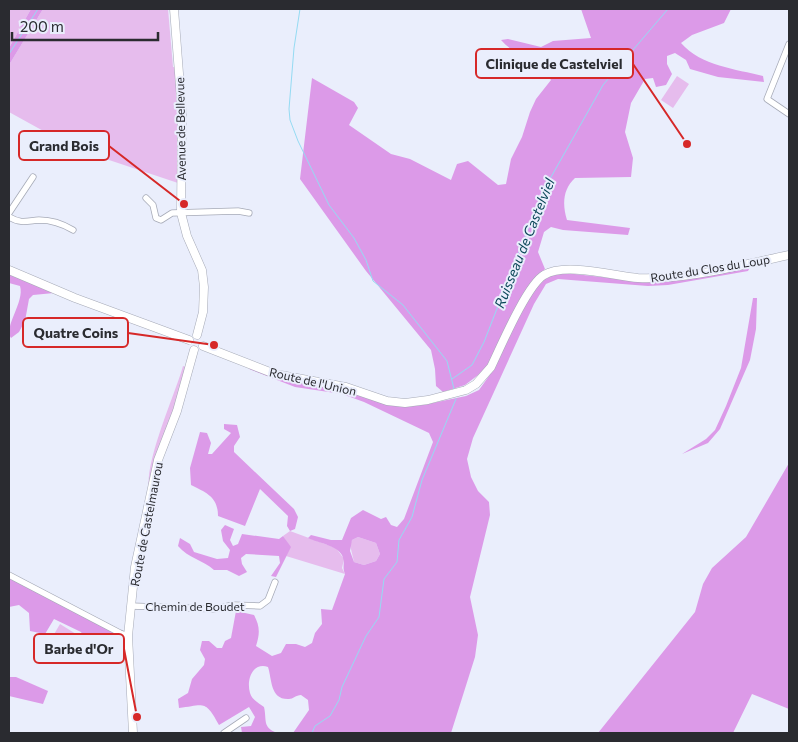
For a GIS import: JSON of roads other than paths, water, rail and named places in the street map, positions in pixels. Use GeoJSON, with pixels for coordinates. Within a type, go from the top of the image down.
{"type":"FeatureCollection","features":[{"type":"Feature","properties":{"kind":"street","name":"Avenue de Bellevue"},"geometry":{"type":"LineString","coordinates":[[174,9],[182,112],[181,213],[183,224],[199,261],[204,279],[204,301],[197,335]]}},
{"type":"Feature","properties":{"kind":"street"},"geometry":{"type":"LineString","coordinates":[[789,44],[767,99],[789,114]]}},
{"type":"Feature","properties":{"kind":"street"},"geometry":{"type":"LineString","coordinates":[[9,213],[33,177]]}},
{"type":"Feature","properties":{"kind":"street"},"geometry":{"type":"LineString","coordinates":[[146,198],[153,206],[156,218],[161,220],[172,213],[238,211],[249,213]]}},
{"type":"Feature","properties":{"kind":"street"},"geometry":{"type":"LineString","coordinates":[[9,217],[20,223],[46,220],[62,224],[73,230]]}},
{"type":"Feature","properties":{"kind":"street","name":"Route du Clos du Loup"},"geometry":{"type":"LineString","coordinates":[[456,394],[476,384],[491,367],[531,290],[540,277],[549,272],[572,270],[653,278],[714,270],[789,255]]}},
{"type":"Feature","properties":{"kind":"street"},"geometry":{"type":"LineString","coordinates":[[9,270],[75,298],[188,340]]}},
{"type":"Feature","properties":{"kind":"street"},"geometry":{"type":"LineString","coordinates":[[197,335],[202,338],[203,346],[199,350],[194,350],[190,348],[188,340],[192,336],[197,335]]}},
{"type":"Feature","properties":{"kind":"street","name":"Route de l'Union"},"geometry":{"type":"LineString","coordinates":[[203,346],[274,374],[346,387],[386,401],[415,402],[456,394]]}},
{"type":"Feature","properties":{"kind":"street","name":"Route de Castelmaurou"},"geometry":{"type":"LineString","coordinates":[[133,733],[128,636],[135,566],[158,460],[177,411],[194,350]]}},
{"type":"Feature","properties":{"kind":"street"},"geometry":{"type":"LineString","coordinates":[[9,575],[128,636]]}},
{"type":"Feature","properties":{"kind":"street","name":"Chemin de Boudet"},"geometry":{"type":"LineString","coordinates":[[131,606],[215,609],[234,605],[260,606],[268,600],[275,582]]}},
{"type":"Feature","properties":{"kind":"street"},"geometry":{"type":"LineString","coordinates":[[224,733],[246,718]]}},
{"type":"Feature","properties":{"kind":"waterway"},"geometry":{"type":"LineString","coordinates":[[9,54],[38,9]]}},
{"type":"Feature","properties":{"kind":"waterway","name":"Ruisseau de Castelviel"},"geometry":{"type":"LineString","coordinates":[[300,9],[294,48],[289,109],[290,120],[298,141],[329,205],[354,238],[366,260],[373,281],[403,305],[447,361],[454,389]]}},
{"type":"Feature","properties":{"kind":"waterway","name":"Ruisseau de Castelviel"},"geometry":{"type":"LineString","coordinates":[[452,379],[472,365],[484,342],[542,193],[603,85],[668,9]]}},
{"type":"Feature","properties":{"kind":"waterway","name":"Ruisseau de Castelviel"},"geometry":{"type":"LineString","coordinates":[[312,733],[315,726],[330,716],[339,700],[342,687],[366,636],[379,617],[384,579],[397,562],[399,540],[412,517],[422,480],[456,399]]}},
{"type":"Feature","properties":{"kind":"place","name":"Clinique de Castelviel"},"geometry":{"type":"Point","coordinates":[687,144]}},
{"type":"Feature","properties":{"kind":"place","name":"Grand Bois"},"geometry":{"type":"Point","coordinates":[184,204]}},
{"type":"Feature","properties":{"kind":"place","name":"Quatre Coins"},"geometry":{"type":"Point","coordinates":[214,345]}},
{"type":"Feature","properties":{"kind":"place","name":"Barbe d'Or"},"geometry":{"type":"Point","coordinates":[137,717]}}]}
